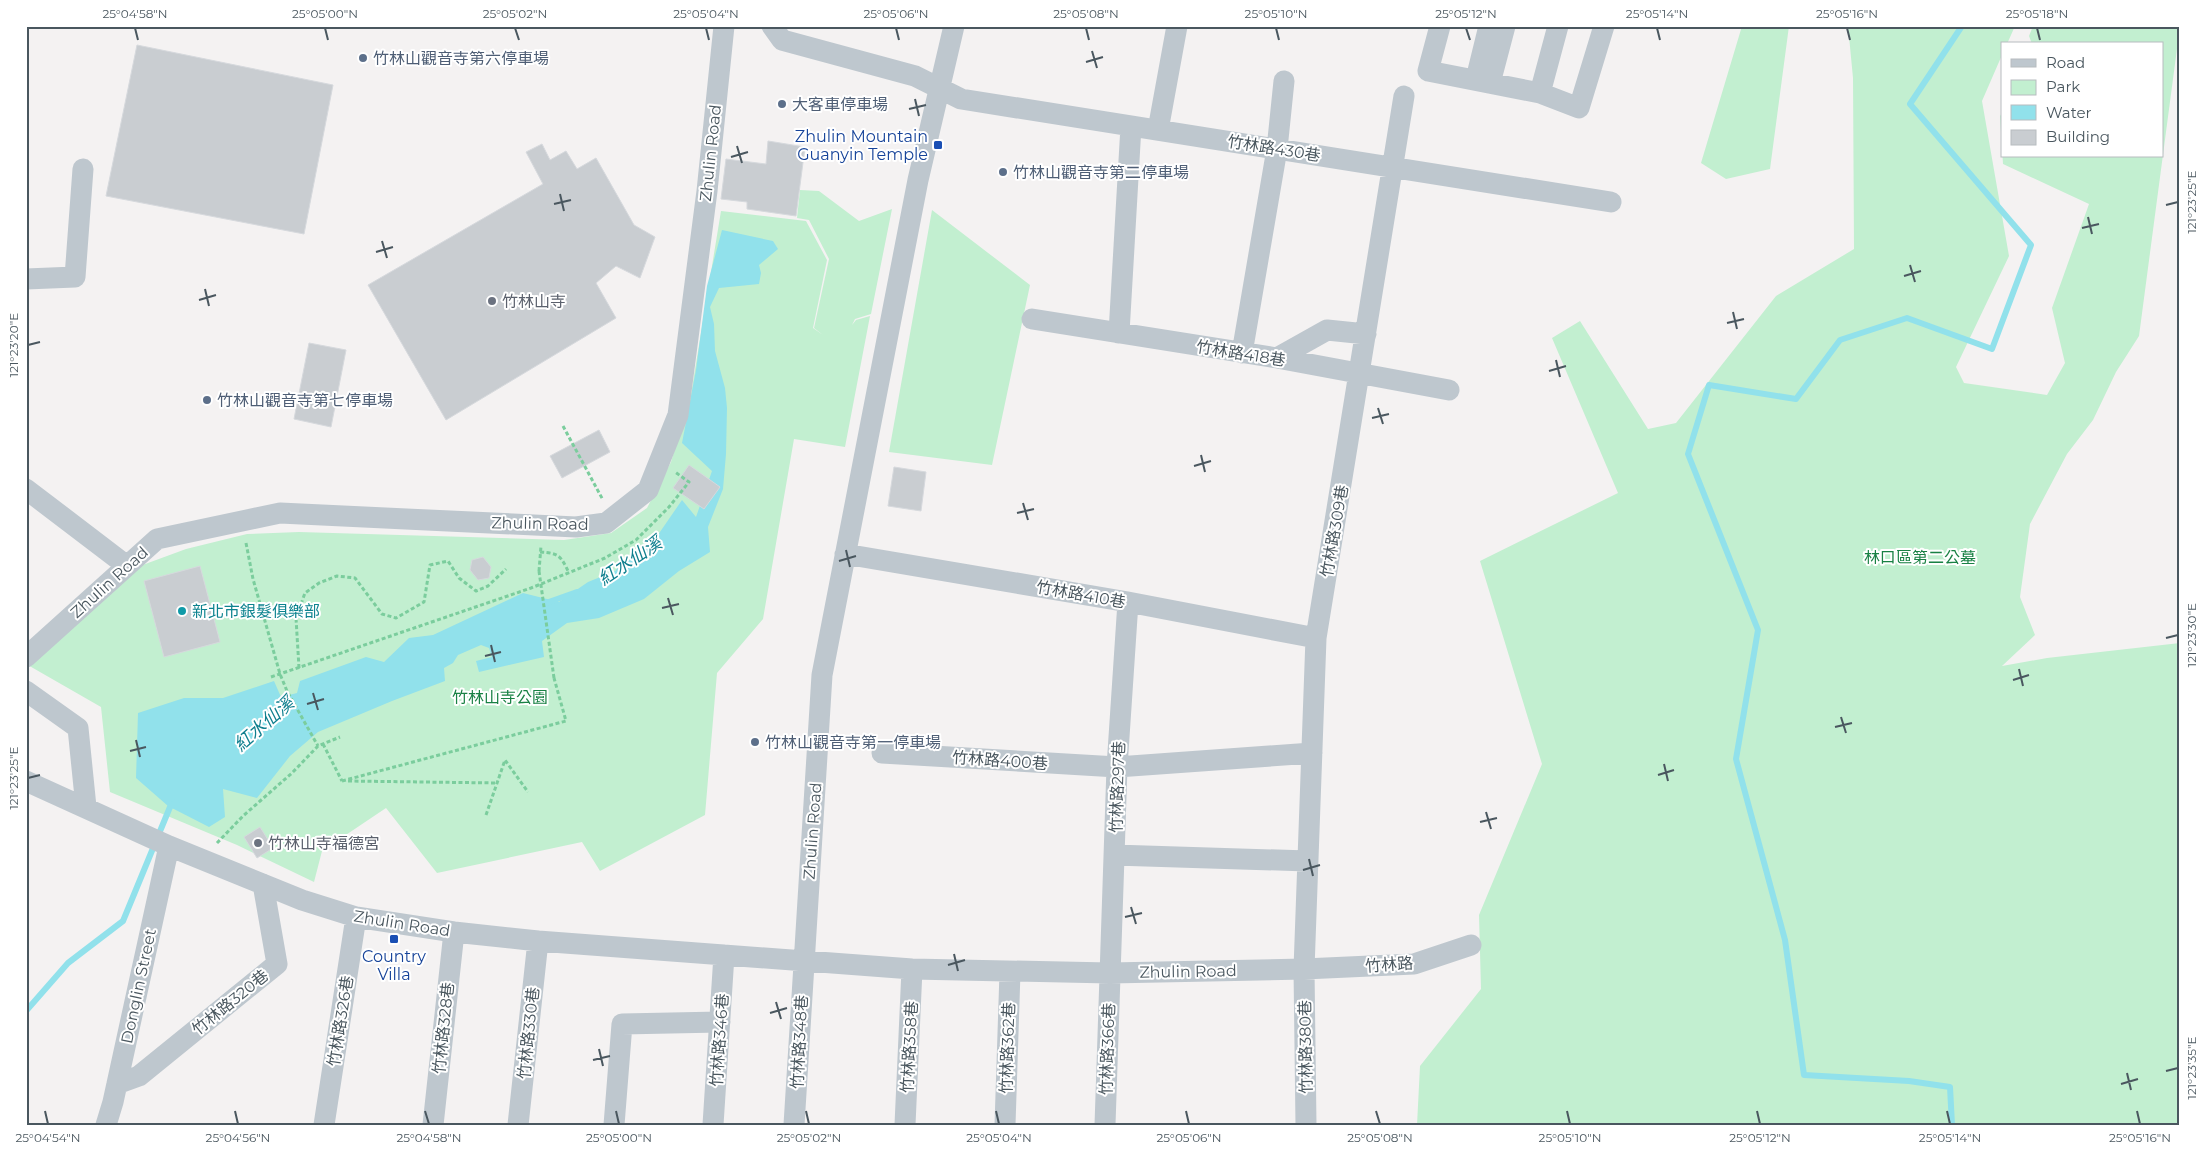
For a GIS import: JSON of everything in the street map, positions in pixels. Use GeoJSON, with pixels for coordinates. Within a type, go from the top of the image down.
{"type":"FeatureCollection","features":[{"type":"Feature","properties":{"kind":"street","name":"Zhulin Road"},"geometry":{"type":"LineString","coordinates":[[26,657],[157,539],[280,513],[576,527],[606,522],[648,490],[678,415],[707,191],[724,26]]}},
{"type":"Feature","properties":{"kind":"street","name":"竹林路430巷"},"geometry":{"type":"LineString","coordinates":[[772,26],[782,40],[915,76],[961,99],[1611,202]]}},
{"type":"Feature","properties":{"kind":"street","name":"Zhulin Road"},"geometry":{"type":"LineString","coordinates":[[803,960],[822,675],[918,180],[954,26]]}},
{"type":"Feature","properties":{"kind":"street"},"geometry":{"type":"LineString","coordinates":[[1158,130],[1177,26]]}},
{"type":"Feature","properties":{"kind":"street"},"geometry":{"type":"LineString","coordinates":[[1440,26],[1428,71],[1540,93],[1579,108],[1604,26]]}},
{"type":"Feature","properties":{"kind":"street"},"geometry":{"type":"LineString","coordinates":[[1483,82],[1489,26]]}},
{"type":"Feature","properties":{"kind":"street"},"geometry":{"type":"LineString","coordinates":[[1483,82],[1505,26]]}},
{"type":"Feature","properties":{"kind":"street"},"geometry":{"type":"LineString","coordinates":[[1540,93],[1558,26]]}},
{"type":"Feature","properties":{"kind":"street"},"geometry":{"type":"LineString","coordinates":[[1242,353],[1278,149],[1284,81]]}},
{"type":"Feature","properties":{"kind":"street","name":"竹林路309巷"},"geometry":{"type":"LineString","coordinates":[[1304,969],[1316,638],[1404,96]]}},
{"type":"Feature","properties":{"kind":"street"},"geometry":{"type":"LineString","coordinates":[[1119,333],[1131,126]]}},
{"type":"Feature","properties":{"kind":"street"},"geometry":{"type":"LineString","coordinates":[[26,279],[75,277],[83,169]]}},
{"type":"Feature","properties":{"kind":"street","name":"竹林路418巷"},"geometry":{"type":"LineString","coordinates":[[1032,319],[1277,358],[1449,390]]}},
{"type":"Feature","properties":{"kind":"street"},"geometry":{"type":"LineString","coordinates":[[1277,358],[1327,330],[1366,334]]}},
{"type":"Feature","properties":{"kind":"street"},"geometry":{"type":"LineString","coordinates":[[26,489],[127,566]]}},
{"type":"Feature","properties":{"kind":"street","name":"竹林路410巷"},"geometry":{"type":"LineString","coordinates":[[845,554],[1128,602],[1316,638]]}},
{"type":"Feature","properties":{"kind":"street","name":"竹林路297巷"},"geometry":{"type":"LineString","coordinates":[[1110,973],[1117,767],[1128,602]]}},
{"type":"Feature","properties":{"kind":"street"},"geometry":{"type":"LineString","coordinates":[[26,691],[78,728],[86,807]]}},
{"type":"Feature","properties":{"kind":"street","name":"竹林路400巷"},"geometry":{"type":"LineString","coordinates":[[882,753],[1117,767],[1312,753]]}},
{"type":"Feature","properties":{"kind":"street","name":"Zhulin Road"},"geometry":{"type":"LineString","coordinates":[[26,781],[169,846],[302,900],[356,917],[454,932],[538,941],[912,969],[1110,973],[1304,969]]}},
{"type":"Feature","properties":{"kind":"street","name":"Donglin Street"},"geometry":{"type":"LineString","coordinates":[[106,1125],[117,1084],[169,846]]}},
{"type":"Feature","properties":{"kind":"street"},"geometry":{"type":"LineString","coordinates":[[1114,855],[1308,860]]}},
{"type":"Feature","properties":{"kind":"street","name":"竹林路320巷"},"geometry":{"type":"LineString","coordinates":[[117,1084],[138,1076],[277,964],[263,884]]}},
{"type":"Feature","properties":{"kind":"street","name":"竹林路326巷"},"geometry":{"type":"LineString","coordinates":[[324,1125],[356,917]]}},
{"type":"Feature","properties":{"kind":"street","name":"竹林路328巷"},"geometry":{"type":"LineString","coordinates":[[433,1125],[454,932]]}},
{"type":"Feature","properties":{"kind":"street","name":"竹林路330巷"},"geometry":{"type":"LineString","coordinates":[[518,1125],[538,941]]}},
{"type":"Feature","properties":{"kind":"street","name":"竹林路"},"geometry":{"type":"LineString","coordinates":[[1304,969],[1414,964],[1471,945]]}},
{"type":"Feature","properties":{"kind":"street","name":"竹林路346巷"},"geometry":{"type":"LineString","coordinates":[[713,1125],[724,955]]}},
{"type":"Feature","properties":{"kind":"street","name":"竹林路348巷"},"geometry":{"type":"LineString","coordinates":[[794,1125],[803,960]]}},
{"type":"Feature","properties":{"kind":"street","name":"竹林路358巷"},"geometry":{"type":"LineString","coordinates":[[905,1125],[912,969]]}},
{"type":"Feature","properties":{"kind":"street","name":"竹林路380巷"},"geometry":{"type":"LineString","coordinates":[[1304,969],[1306,1125]]}},
{"type":"Feature","properties":{"kind":"street","name":"竹林路362巷"},"geometry":{"type":"LineString","coordinates":[[1005,1125],[1010,972]]}},
{"type":"Feature","properties":{"kind":"street","name":"竹林路366巷"},"geometry":{"type":"LineString","coordinates":[[1105,1125],[1110,973]]}},
{"type":"Feature","properties":{"kind":"street"},"geometry":{"type":"LineString","coordinates":[[614,1125],[622,1024],[720,1022]]}},
{"type":"Feature","properties":{"kind":"path"},"geometry":{"type":"LineString","coordinates":[[563,426],[604,503]]}},
{"type":"Feature","properties":{"kind":"path"},"geometry":{"type":"LineString","coordinates":[[271,677],[531,588],[605,558],[636,540],[689,482],[670,469]]}},
{"type":"Feature","properties":{"kind":"path"},"geometry":{"type":"LineString","coordinates":[[246,543],[253,579],[280,674],[287,691],[318,746]]}},
{"type":"Feature","properties":{"kind":"path"},"geometry":{"type":"LineString","coordinates":[[540,552],[554,552],[562,559],[569,573]]}},
{"type":"Feature","properties":{"kind":"path"},"geometry":{"type":"LineString","coordinates":[[299,668],[296,618],[305,593],[319,582],[337,576],[355,578],[382,614],[396,618],[424,602],[430,565],[448,561],[459,578],[476,591],[488,586],[506,569]]}},
{"type":"Feature","properties":{"kind":"path"},"geometry":{"type":"LineString","coordinates":[[342,781],[566,721],[554,678],[539,571]]}},
{"type":"Feature","properties":{"kind":"path"},"geometry":{"type":"LineString","coordinates":[[224,848],[216,844],[243,816],[292,774],[318,746],[340,737]]}},
{"type":"Feature","properties":{"kind":"path"},"geometry":{"type":"LineString","coordinates":[[324,744],[342,781]]}},
{"type":"Feature","properties":{"kind":"path"},"geometry":{"type":"LineString","coordinates":[[486,815],[505,760],[528,792]]}},
{"type":"Feature","properties":{"kind":"path"},"geometry":{"type":"LineString","coordinates":[[342,781],[498,783]]}},
{"type":"Feature","properties":{"kind":"green space"},"geometry":{"type":"Polygon","coordinates":[[[1742,26],[1789,26],[1770,169],[1726,179],[1701,163],[1742,26]]]}},
{"type":"Feature","properties":{"kind":"green space","name":"林口區第二公墓"},"geometry":{"type":"Polygon","coordinates":[[[1848,26],[2015,26],[2008,42],[2001,42],[2001,57],[1982,101],[2009,256],[1956,367],[1964,383],[2047,395],[2065,363],[2052,308],[2089,204],[2003,164],[2002,158],[2163,158],[2139,336],[2116,372],[2093,420],[2067,454],[2030,524],[2020,597],[2035,635],[2002,666],[2047,658],[2180,643],[2180,1125],[1417,1125],[1420,1066],[1481,989],[1479,915],[1542,764],[1480,561],[1618,493],[1552,338],[1580,321],[1648,429],[1676,423],[1776,296],[1854,249],[1853,78],[1848,26]]]}},
{"type":"Feature","properties":{"kind":"green space"},"geometry":{"type":"Polygon","coordinates":[[[2033,26],[2180,26],[2164,147],[2164,42],[2031,42],[2029,36],[2033,26]]]}},
{"type":"Feature","properties":{"kind":"green space","name":"竹林山寺公園"},"geometry":{"type":"Polygon","coordinates":[[[800,190],[819,191],[859,221],[892,209],[871,314],[855,319],[852,325],[856,320],[870,316],[845,447],[794,439],[763,619],[717,673],[705,815],[600,871],[582,842],[437,873],[386,808],[322,851],[314,882],[237,845],[110,792],[101,707],[26,664],[129,570],[186,549],[247,534],[299,532],[564,540],[611,533],[647,508],[671,462],[691,394],[721,211],[806,221],[827,260],[813,328],[823,335],[814,328],[829,259],[809,220],[797,218],[800,190]]]}},
{"type":"Feature","properties":{"kind":"green space"},"geometry":{"type":"Polygon","coordinates":[[[932,210],[1030,285],[992,465],[889,452],[932,210]]]}},
{"type":"Feature","properties":{"kind":"water"},"geometry":{"type":"Polygon","coordinates":[[[722,230],[773,241],[778,249],[759,265],[761,273],[759,284],[719,288],[710,307],[714,324],[715,351],[725,388],[727,408],[723,489],[708,527],[710,552],[679,571],[644,599],[599,618],[567,623],[542,641],[544,657],[479,672],[476,661],[492,657],[489,648],[481,645],[458,655],[453,663],[444,668],[445,681],[318,732],[290,756],[257,798],[223,789],[225,817],[209,827],[168,806],[136,778],[138,713],[184,698],[223,698],[274,681],[281,697],[297,693],[300,681],[366,657],[384,662],[409,638],[433,635],[523,593],[559,602],[588,582],[640,561],[682,500],[696,517],[712,471],[682,443],[696,370],[707,286],[722,230]]]}},
{"type":"Feature","properties":{"kind":"building"},"geometry":{"type":"Polygon","coordinates":[[[137,45],[333,85],[304,234],[106,196],[137,45]]]}},
{"type":"Feature","properties":{"kind":"building"},"geometry":{"type":"Polygon","coordinates":[[[768,141],[805,147],[796,216],[747,209],[747,202],[721,199],[726,159],[766,164],[768,141]]]}},
{"type":"Feature","properties":{"kind":"building","name":"竹林山寺"},"geometry":{"type":"Polygon","coordinates":[[[542,144],[550,160],[566,151],[577,169],[596,158],[634,225],[655,237],[640,278],[616,266],[596,283],[616,318],[446,420],[368,285],[543,184],[526,152],[542,144]]]}},
{"type":"Feature","properties":{"kind":"building"},"geometry":{"type":"Polygon","coordinates":[[[309,343],[346,350],[331,427],[294,419],[309,343]]]}},
{"type":"Feature","properties":{"kind":"building"},"geometry":{"type":"Polygon","coordinates":[[[599,430],[610,452],[562,478],[550,456],[599,430]]]}},
{"type":"Feature","properties":{"kind":"building"},"geometry":{"type":"Polygon","coordinates":[[[689,465],[720,487],[704,509],[673,488],[689,465]]]}},
{"type":"Feature","properties":{"kind":"building"},"geometry":{"type":"Polygon","coordinates":[[[894,467],[926,472],[921,511],[888,506],[894,467]]]}},
{"type":"Feature","properties":{"kind":"building"},"geometry":{"type":"Polygon","coordinates":[[[483,557],[491,567],[489,578],[478,580],[470,570],[472,560],[483,557]]]}},
{"type":"Feature","properties":{"kind":"building","name":"新北市銀髮俱樂部"},"geometry":{"type":"Polygon","coordinates":[[[200,566],[220,642],[164,657],[144,581],[200,566]]]}},
{"type":"Feature","properties":{"kind":"building","name":"竹林山寺福德宮"},"geometry":{"type":"Polygon","coordinates":[[[260,827],[273,848],[257,858],[244,837],[260,827]]]}},
{"type":"Feature","properties":{"kind":"waterway"},"geometry":{"type":"LineString","coordinates":[[1952,1125],[1950,1087],[1909,1081],[1804,1075],[1785,940],[1736,759],[1758,630],[1688,454],[1709,385],[1796,399],[1840,340],[1907,318],[1992,349],[2031,245],[1910,104],[1962,26]]}},
{"type":"Feature","properties":{"kind":"waterway","name":"紅水仙溪"},"geometry":{"type":"LineString","coordinates":[[619,571],[652,548]]}},
{"type":"Feature","properties":{"kind":"waterway","name":"紅水仙溪"},"geometry":{"type":"LineString","coordinates":[[546,603],[577,592]]}},
{"type":"Feature","properties":{"kind":"waterway","name":"紅水仙溪"},"geometry":{"type":"LineString","coordinates":[[26,1011],[68,963],[123,921],[170,807],[176,802]]}},
{"type":"Feature","properties":{"kind":"place","name":"竹林山觀音寺第六停車場"},"geometry":{"type":"Point","coordinates":[363,58]}},
{"type":"Feature","properties":{"kind":"place","name":"大客車停車場"},"geometry":{"type":"Point","coordinates":[782,104]}},
{"type":"Feature","properties":{"kind":"place","name":"Zhulin Mountain Guanyin Temple"},"geometry":{"type":"Point","coordinates":[938,145]}},
{"type":"Feature","properties":{"kind":"place","name":"竹林山觀音寺第二停車場"},"geometry":{"type":"Point","coordinates":[1003,172]}},
{"type":"Feature","properties":{"kind":"place","name":"竹林山寺"},"geometry":{"type":"Point","coordinates":[492,301]}},
{"type":"Feature","properties":{"kind":"place","name":"竹林山觀音寺第七停車場"},"geometry":{"type":"Point","coordinates":[207,400]}},
{"type":"Feature","properties":{"kind":"place","name":"新北市銀髮俱樂部"},"geometry":{"type":"Point","coordinates":[182,611]}},
{"type":"Feature","properties":{"kind":"place","name":"竹林山觀音寺第一停車場"},"geometry":{"type":"Point","coordinates":[755,742]}},
{"type":"Feature","properties":{"kind":"place","name":"竹林山寺福德宮"},"geometry":{"type":"Point","coordinates":[258,843]}},
{"type":"Feature","properties":{"kind":"place","name":"Country Villa"},"geometry":{"type":"Point","coordinates":[394,939]}}]}
